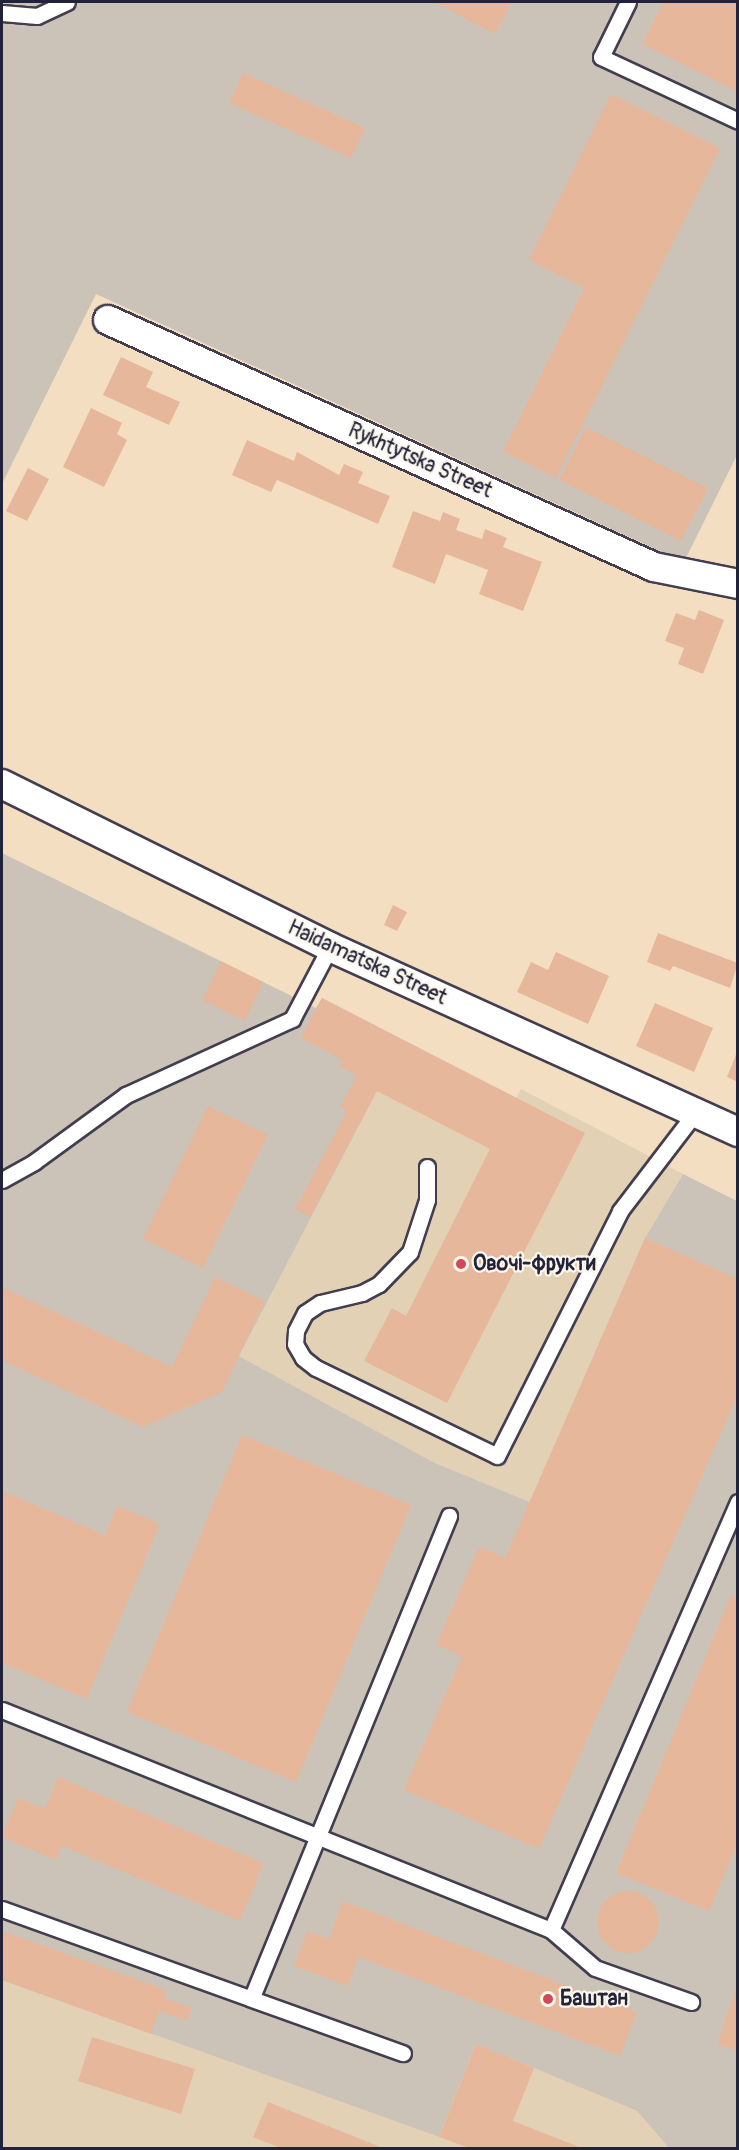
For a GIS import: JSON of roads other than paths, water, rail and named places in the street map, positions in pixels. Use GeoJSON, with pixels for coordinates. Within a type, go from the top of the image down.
{"type":"FeatureCollection","features":[{"type":"Feature","properties":{"kind":"street","name":"Rykhtytska Street"},"geometry":{"type":"LineString","coordinates":[[108,320],[654,567],[738,584]]}},
{"type":"Feature","properties":{"kind":"street","name":"Haidamatska Street"},"geometry":{"type":"LineString","coordinates":[[2,784],[330,947],[738,1132]]}},
{"type":"Feature","properties":{"kind":"lane"},"geometry":{"type":"LineString","coordinates":[[2,13],[37,16],[67,2]]}},
{"type":"Feature","properties":{"kind":"lane"},"geometry":{"type":"LineString","coordinates":[[628,2],[601,57],[738,121]]}},
{"type":"Feature","properties":{"kind":"lane"},"geometry":{"type":"LineString","coordinates":[[2,1180],[34,1162],[126,1095],[292,1019],[330,947]]}},
{"type":"Feature","properties":{"kind":"lane"},"geometry":{"type":"LineString","coordinates":[[427,1167],[427,1200],[410,1252],[379,1284],[362,1293],[320,1303],[305,1314],[296,1331],[295,1344],[303,1358],[316,1368],[497,1456],[620,1211],[695,1113]]}},
{"type":"Feature","properties":{"kind":"lane"},"geometry":{"type":"LineString","coordinates":[[551,1930],[738,1502]]}},
{"type":"Feature","properties":{"kind":"lane"},"geometry":{"type":"LineString","coordinates":[[252,1997],[314,1836],[449,1516]]}},
{"type":"Feature","properties":{"kind":"lane"},"geometry":{"type":"LineString","coordinates":[[2,1712],[551,1930],[595,1968],[692,2002]]}},
{"type":"Feature","properties":{"kind":"lane"},"geometry":{"type":"LineString","coordinates":[[2,1909],[403,2053]]}},
{"type":"Feature","properties":{"kind":"place","name":"Овочі-фрукти"},"geometry":{"type":"Point","coordinates":[461,1264]}},
{"type":"Feature","properties":{"kind":"place","name":"Баштан"},"geometry":{"type":"Point","coordinates":[548,1999]}}]}
